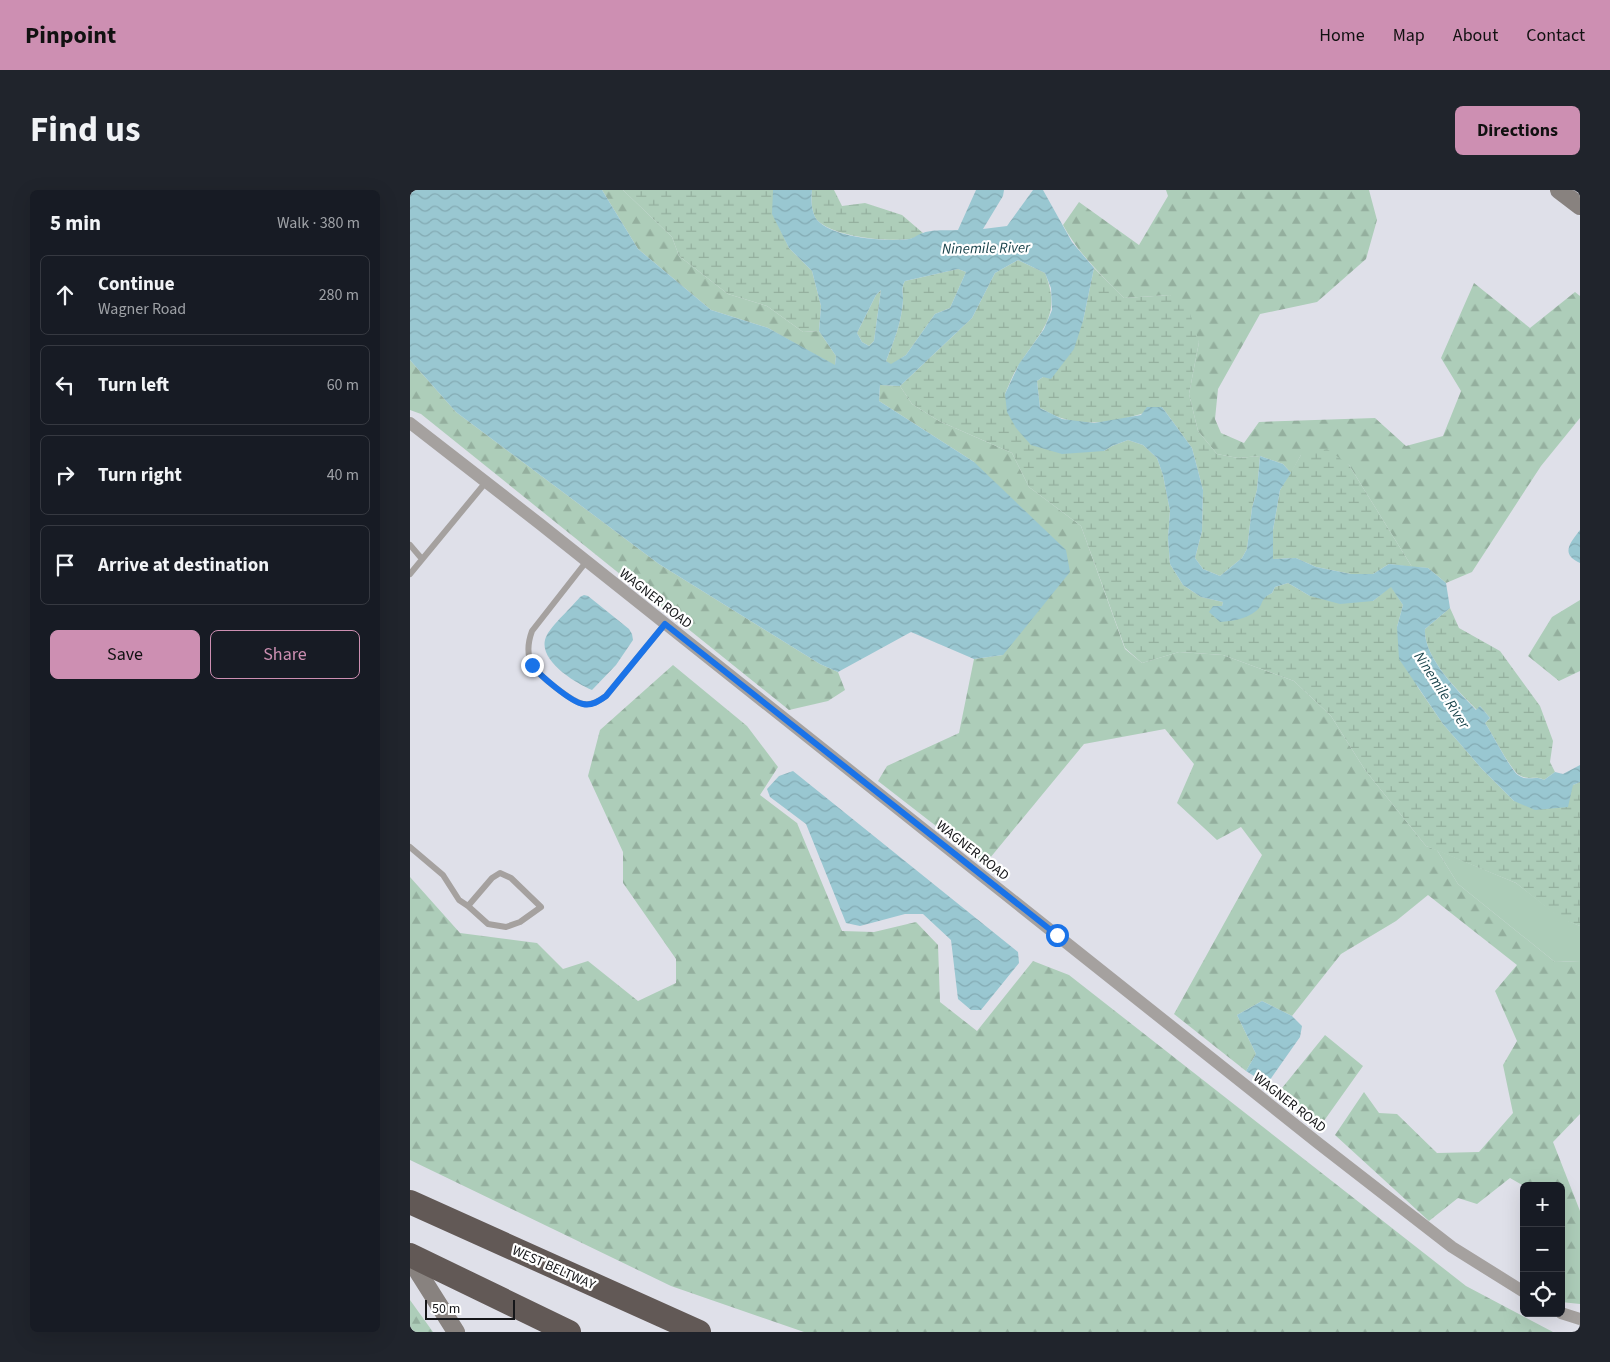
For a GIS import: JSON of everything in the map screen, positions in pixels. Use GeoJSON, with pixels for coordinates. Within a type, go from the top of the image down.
{"type":"FeatureCollection","features":[{"type":"Feature","properties":{"kind":"highway","name":"WEST BELTWAY"},"geometry":{"type":"LineString","coordinates":[[410,1202],[699,1332]]}},
{"type":"Feature","properties":{"kind":"highway"},"geometry":{"type":"LineString","coordinates":[[410,1255],[569,1332]]}},
{"type":"Feature","properties":{"kind":"street"},"geometry":{"type":"LineString","coordinates":[[1559,190],[1580,206]]}},
{"type":"Feature","properties":{"kind":"street","name":"WAGNER ROAD"},"geometry":{"type":"LineString","coordinates":[[410,423],[1452,1247],[1520,1290]]}},
{"type":"Feature","properties":{"kind":"street"},"geometry":{"type":"LineString","coordinates":[[410,1259],[456,1332]]}},
{"type":"Feature","properties":{"kind":"street"},"geometry":{"type":"LineString","coordinates":[[1565,1314],[1580,1319]]}},
{"type":"Feature","properties":{"kind":"lane"},"geometry":{"type":"LineString","coordinates":[[410,574],[486,482]]}},
{"type":"Feature","properties":{"kind":"lane"},"geometry":{"type":"LineString","coordinates":[[410,546],[422,559]]}},
{"type":"Feature","properties":{"kind":"lane"},"geometry":{"type":"LineString","coordinates":[[586,562],[532,631],[528,642],[528,653],[532,665],[539,673],[575,701],[583,704],[598,702],[606,696],[665,624]]}},
{"type":"Feature","properties":{"kind":"lane"},"geometry":{"type":"LineString","coordinates":[[410,847],[443,875],[459,900],[488,924],[506,927],[520,922],[542,907],[511,878],[500,873],[492,878],[468,906]]}},
{"type":"Feature","properties":{"kind":"green space"},"geometry":{"type":"Polygon","coordinates":[[[602,190],[623,190],[672,237],[679,256],[728,294],[767,306],[803,332],[819,331],[836,356],[835,366],[768,328],[711,310],[638,249],[602,190]]]}},
{"type":"Feature","properties":{"kind":"green space"},"geometry":{"type":"Polygon","coordinates":[[[623,190],[773,190],[773,214],[789,248],[812,271],[821,306],[819,331],[803,332],[767,306],[728,294],[679,256],[672,237],[623,190]]]}},
{"type":"Feature","properties":{"kind":"green space"},"geometry":{"type":"Polygon","coordinates":[[[812,190],[834,190],[842,206],[865,203],[902,215],[923,233],[910,239],[888,240],[861,237],[835,231],[825,226],[815,217],[812,205],[812,190]]]}},
{"type":"Feature","properties":{"kind":"green space"},"geometry":{"type":"Polygon","coordinates":[[[1166,190],[1369,190],[1377,220],[1366,259],[1317,302],[1260,314],[1218,389],[1215,419],[1221,433],[1244,443],[1259,422],[1375,418],[1406,446],[1443,436],[1461,391],[1441,358],[1474,283],[1530,328],[1575,292],[1580,296],[1580,418],[1541,466],[1472,572],[1446,583],[1428,568],[1412,567],[1349,465],[1301,455],[1291,473],[1283,464],[1260,456],[1238,458],[1217,454],[1198,431],[1189,394],[1199,342],[1170,295],[1124,298],[1083,254],[1063,225],[1079,202],[1139,245],[1168,196],[1166,190]]]}},
{"type":"Feature","properties":{"kind":"green space"},"geometry":{"type":"Polygon","coordinates":[[[1018,260],[1045,273],[1050,288],[1050,311],[1042,330],[1016,369],[1005,394],[1104,451],[1128,440],[1143,445],[1157,458],[1163,475],[1170,511],[1168,538],[1170,564],[1183,585],[1201,597],[1223,602],[1222,606],[1210,612],[1264,597],[1272,593],[1275,587],[1288,583],[1310,596],[1373,601],[1391,586],[1403,605],[1397,627],[1417,686],[1443,724],[1482,769],[1514,801],[1580,782],[1580,926],[1561,919],[1516,883],[1426,846],[1365,770],[1331,716],[1294,681],[1223,655],[1179,652],[1142,663],[1125,648],[1081,526],[1029,487],[1012,453],[939,421],[912,404],[900,386],[972,318],[995,273],[1018,260]]]}},
{"type":"Feature","properties":{"kind":"green space"},"geometry":{"type":"Polygon","coordinates":[[[1094,268],[1124,298],[1170,295],[1188,307],[1199,342],[1189,394],[1198,431],[1217,454],[1238,458],[1260,456],[1257,490],[1252,508],[1247,549],[1242,558],[1220,576],[1203,569],[1195,558],[1202,531],[1203,490],[1192,448],[1162,407],[1138,415],[1099,422],[1073,421],[1061,418],[1040,408],[1037,381],[1043,377],[1083,321],[1094,268]]]}},
{"type":"Feature","properties":{"kind":"green space"},"geometry":{"type":"Polygon","coordinates":[[[958,269],[966,272],[950,308],[935,314],[906,355],[891,365],[886,361],[899,323],[905,281],[958,269]]]}},
{"type":"Feature","properties":{"kind":"green space"},"geometry":{"type":"Polygon","coordinates":[[[881,290],[874,341],[869,346],[862,342],[857,333],[876,295],[881,290]]]}},
{"type":"Feature","properties":{"kind":"green space"},"geometry":{"type":"Polygon","coordinates":[[[410,360],[456,412],[659,564],[820,664],[838,672],[845,690],[828,701],[789,710],[421,414],[410,410],[410,360]]]}},
{"type":"Feature","properties":{"kind":"green space"},"geometry":{"type":"Polygon","coordinates":[[[880,385],[900,386],[912,404],[939,421],[1012,453],[1029,487],[1081,526],[1125,649],[1142,663],[1179,652],[1223,655],[1294,681],[1331,716],[1365,770],[1426,846],[1437,850],[1458,884],[1555,962],[1580,961],[1580,1114],[1553,1142],[1580,1211],[1580,1304],[1565,1302],[1565,1182],[1520,1182],[1520,1184],[1510,1178],[1477,1204],[1458,1198],[1429,1221],[1335,1135],[1364,1092],[1379,1113],[1397,1114],[1437,1153],[1479,1152],[1513,1113],[1503,1065],[1517,1041],[1495,991],[1517,965],[1428,895],[1396,921],[1341,954],[1292,1016],[1262,1001],[1237,1015],[1256,1054],[1246,1071],[1174,1014],[1262,855],[1241,827],[1217,840],[1177,803],[1194,764],[1165,729],[1084,744],[985,864],[878,781],[887,766],[959,733],[974,659],[1003,655],[974,462],[879,401],[880,385]]]}},
{"type":"Feature","properties":{"kind":"green space"},"geometry":{"type":"Polygon","coordinates":[[[1327,449],[1349,465],[1412,567],[1389,564],[1373,574],[1351,574],[1316,567],[1296,558],[1273,559],[1273,530],[1280,490],[1301,455],[1327,449]]]}},
{"type":"Feature","properties":{"kind":"green space"},"geometry":{"type":"Polygon","coordinates":[[[1580,600],[1580,671],[1559,681],[1528,656],[1552,617],[1580,600]]]}},
{"type":"Feature","properties":{"kind":"green space"},"geometry":{"type":"Polygon","coordinates":[[[1450,608],[1459,628],[1500,651],[1540,706],[1553,741],[1550,762],[1555,772],[1544,780],[1523,777],[1515,771],[1485,723],[1490,718],[1480,706],[1477,710],[1469,702],[1443,673],[1436,662],[1426,640],[1425,629],[1450,608]]]}},
{"type":"Feature","properties":{"kind":"green space"},"geometry":{"type":"Polygon","coordinates":[[[673,665],[747,726],[778,767],[760,795],[797,823],[842,931],[874,932],[916,922],[938,945],[940,1002],[977,1031],[1033,961],[1069,975],[1466,1286],[1520,1315],[1520,1317],[1525,1317],[1553,1332],[804,1332],[671,1286],[410,1160],[410,877],[460,933],[537,943],[563,969],[588,961],[638,1001],[676,983],[676,959],[623,883],[623,852],[588,776],[600,730],[673,665]]]}},
{"type":"Feature","properties":{"kind":"green space"},"geometry":{"type":"Polygon","coordinates":[[[1437,850],[1516,883],[1561,918],[1580,926],[1580,961],[1555,962],[1458,884],[1437,850]]]}},
{"type":"Feature","properties":{"kind":"green space"},"geometry":{"type":"Polygon","coordinates":[[[1325,1035],[1363,1066],[1321,1125],[1278,1093],[1325,1035]]]}},
{"type":"Feature","properties":{"kind":"green space"},"geometry":{"type":"Polygon","coordinates":[[[410,1300],[433,1332],[410,1332],[410,1300]]]}},
{"type":"Feature","properties":{"kind":"water","name":"Ninemile River"},"geometry":{"type":"Polygon","coordinates":[[[410,190],[602,190],[638,249],[711,310],[768,328],[835,365],[836,356],[819,331],[821,306],[812,271],[789,248],[772,214],[773,190],[812,190],[813,209],[817,220],[835,231],[847,235],[874,239],[899,240],[913,238],[931,231],[958,230],[976,190],[1004,190],[1003,196],[983,229],[1007,226],[1033,190],[1043,190],[1072,242],[1094,268],[1083,321],[1074,349],[1051,379],[1043,377],[1037,381],[1040,408],[1062,419],[1094,423],[1141,415],[1147,407],[1162,407],[1192,448],[1203,490],[1202,531],[1195,558],[1203,569],[1220,576],[1242,558],[1247,549],[1252,508],[1257,490],[1260,456],[1283,464],[1291,473],[1280,490],[1273,530],[1273,559],[1296,558],[1316,567],[1351,574],[1373,574],[1389,564],[1428,568],[1446,583],[1450,608],[1425,629],[1430,651],[1443,673],[1476,710],[1480,706],[1490,718],[1485,723],[1510,766],[1518,775],[1525,778],[1544,780],[1555,772],[1563,774],[1580,765],[1580,782],[1573,785],[1568,807],[1535,810],[1514,801],[1482,769],[1443,724],[1399,659],[1397,627],[1403,605],[1391,587],[1373,601],[1340,604],[1310,596],[1288,583],[1275,587],[1272,593],[1263,600],[1258,609],[1244,618],[1220,622],[1209,612],[1213,606],[1222,606],[1223,602],[1201,597],[1183,585],[1170,564],[1168,538],[1170,511],[1163,475],[1157,458],[1143,445],[1128,440],[1104,451],[1062,454],[1031,445],[1016,428],[1007,412],[1005,394],[1019,364],[1044,329],[1052,310],[1051,288],[1045,273],[1018,260],[995,273],[972,318],[900,386],[880,385],[879,401],[974,462],[1066,550],[1070,572],[1003,655],[974,659],[911,632],[838,672],[820,664],[659,564],[456,412],[410,360],[410,190]],[[958,269],[905,281],[899,323],[886,361],[891,364],[906,355],[935,314],[950,308],[966,272],[958,269]],[[881,290],[876,295],[857,333],[862,342],[869,346],[874,341],[881,290]]]}},
{"type":"Feature","properties":{"kind":"water"},"geometry":{"type":"Polygon","coordinates":[[[1580,530],[1580,563],[1570,556],[1569,548],[1580,530]]]}},
{"type":"Feature","properties":{"kind":"water"},"geometry":{"type":"Polygon","coordinates":[[[584,595],[588,596],[629,629],[633,640],[616,665],[592,690],[576,682],[558,668],[546,652],[545,644],[547,635],[553,626],[584,595]]]}},
{"type":"Feature","properties":{"kind":"water"},"geometry":{"type":"Polygon","coordinates":[[[793,771],[1018,952],[1019,963],[981,1010],[971,1010],[958,999],[951,940],[923,914],[905,914],[860,926],[846,923],[806,824],[770,797],[767,789],[779,776],[793,771]]]}},
{"type":"Feature","properties":{"kind":"water"},"geometry":{"type":"Polygon","coordinates":[[[1262,1001],[1292,1016],[1302,1026],[1300,1037],[1267,1084],[1246,1071],[1256,1054],[1237,1015],[1262,1001]]]}},
{"type":"Feature","properties":{"kind":"route"},"geometry":{"type":"LineString","coordinates":[[532,665],[539,673],[575,701],[583,704],[598,702],[606,696],[665,624],[1057,935]]}}]}
